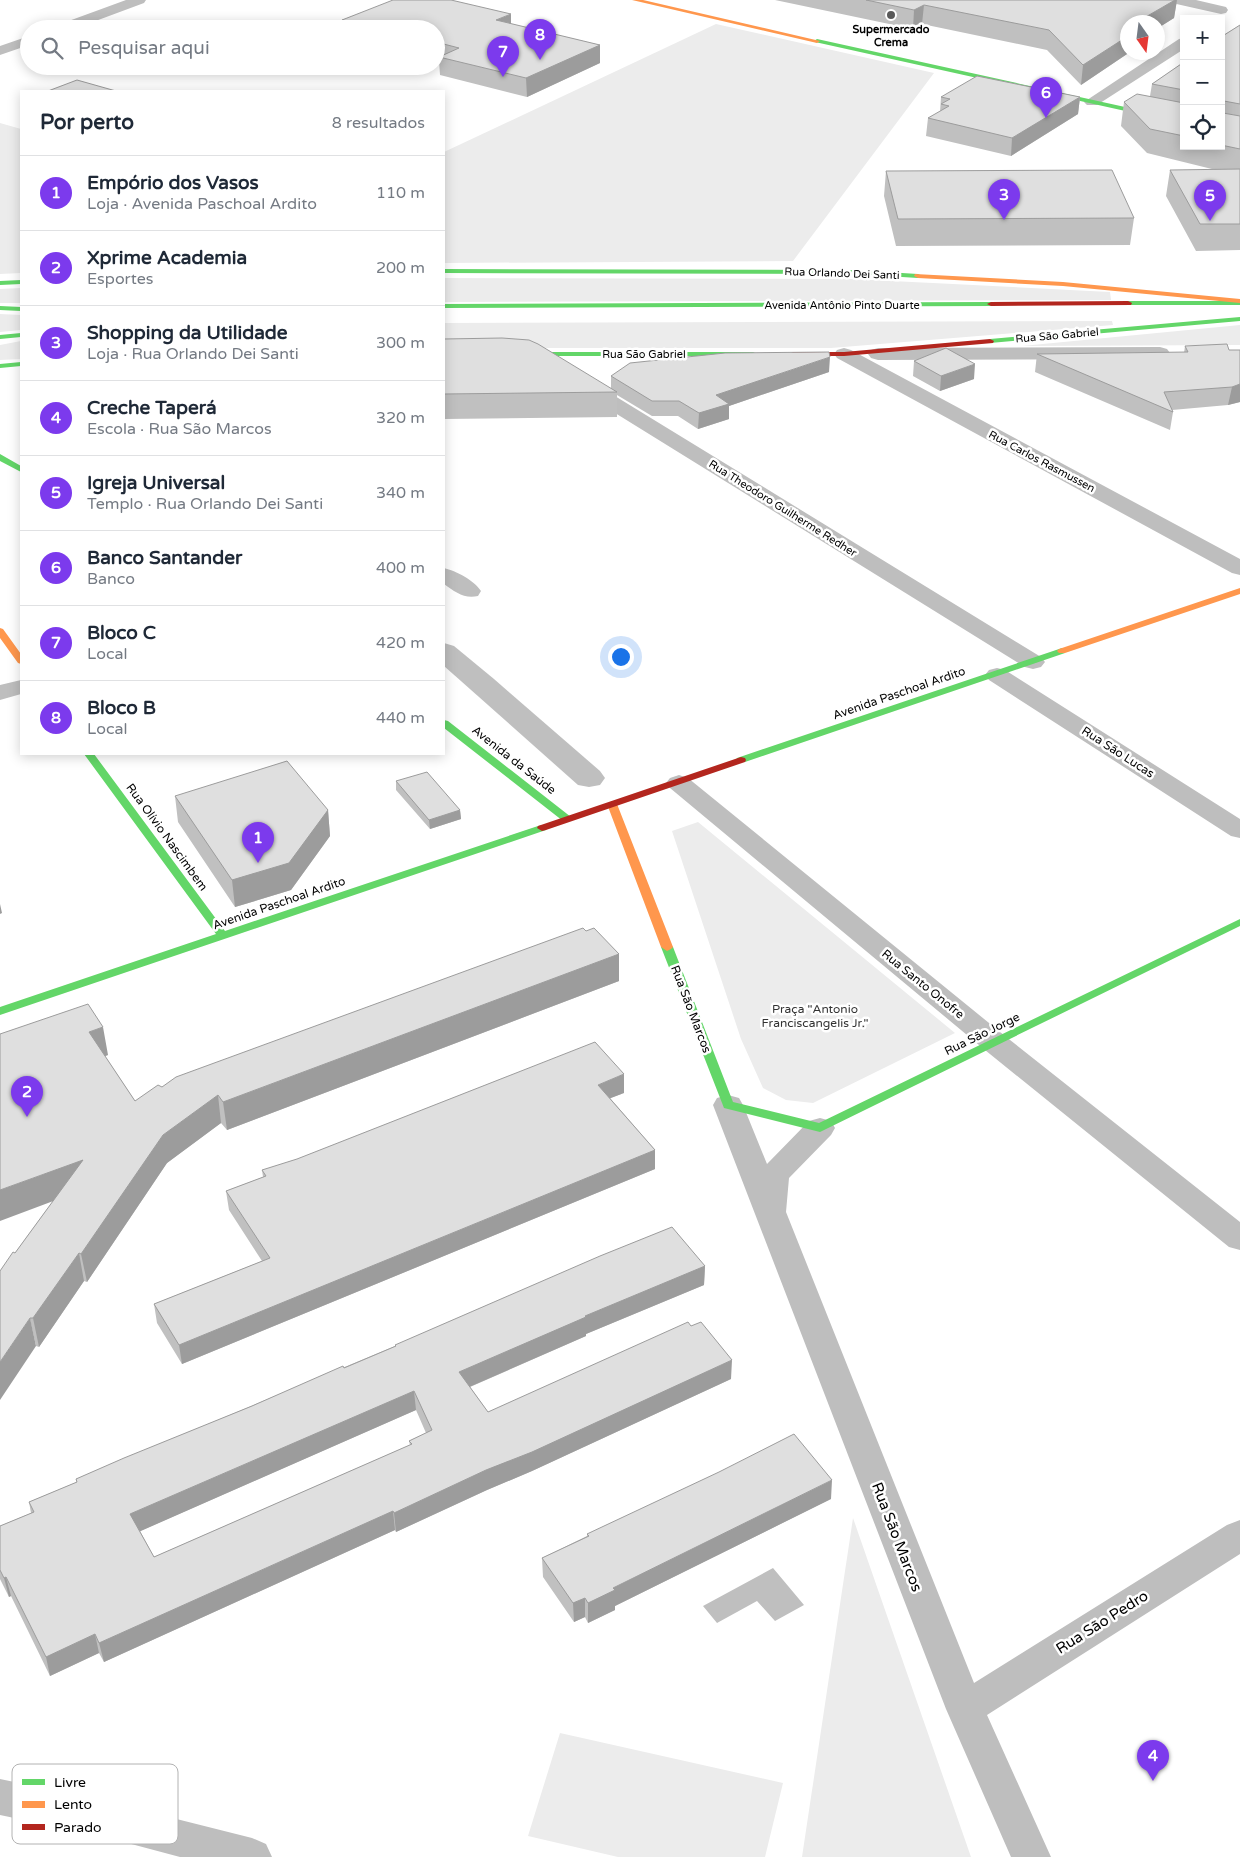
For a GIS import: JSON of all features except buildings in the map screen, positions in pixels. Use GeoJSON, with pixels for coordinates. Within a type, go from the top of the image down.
{"type":"FeatureCollection","features":[{"type":"Feature","properties":{"kind":"main road"},"geometry":{"type":"LineString","coordinates":[[635,0],[1097,98],[1180,112]]}},
{"type":"Feature","properties":{"kind":"main road"},"geometry":{"type":"LineString","coordinates":[[675,0],[1097,98],[1180,121]]}},
{"type":"Feature","properties":{"kind":"main road","name":"Rua Orlando Dei Santi"},"geometry":{"type":"LineString","coordinates":[[445,271],[854,272],[1063,284],[1240,302]]}},
{"type":"Feature","properties":{"kind":"main road"},"geometry":{"type":"LineString","coordinates":[[0,284],[20,282]]}},
{"type":"Feature","properties":{"kind":"main road","name":"Avenida Antônio Pinto Duarte"},"geometry":{"type":"LineString","coordinates":[[445,306],[1240,302]]}},
{"type":"Feature","properties":{"kind":"main road"},"geometry":{"type":"LineString","coordinates":[[0,308],[20,309]]}},
{"type":"Feature","properties":{"kind":"main road","name":"Avenida Antônio Pinto Duarte"},"geometry":{"type":"LineString","coordinates":[[445,316],[926,316]]}},
{"type":"Feature","properties":{"kind":"main road"},"geometry":{"type":"LineString","coordinates":[[1142,316],[1240,317]]}},
{"type":"Feature","properties":{"kind":"main road","name":"Rua São Gabriel"},"geometry":{"type":"LineString","coordinates":[[786,354],[844,354],[1240,317]]}},
{"type":"Feature","properties":{"kind":"main road"},"geometry":{"type":"LineString","coordinates":[[0,337],[20,335]]}},
{"type":"Feature","properties":{"kind":"main road","name":"Rua São Gabriel"},"geometry":{"type":"LineString","coordinates":[[445,354],[766,354]]}},
{"type":"Feature","properties":{"kind":"main road"},"geometry":{"type":"LineString","coordinates":[[1,366],[20,364]]}},
{"type":"Feature","properties":{"kind":"main road","name":"Avenida Paschoal Ardito"},"geometry":{"type":"LineString","coordinates":[[0,1011],[1240,591]]}},
{"type":"Feature","properties":{"kind":"main road"},"geometry":{"type":"LineString","coordinates":[[0,631],[20,660]]}},
{"type":"Feature","properties":{"kind":"main road","name":"Avenida da Saúde"},"geometry":{"type":"LineString","coordinates":[[445,724],[566,819]]}},
{"type":"Feature","properties":{"kind":"main road","name":"Rua Olívio Nascimbem"},"geometry":{"type":"LineString","coordinates":[[90,755],[223,936]]}},
{"type":"Feature","properties":{"kind":"main road","name":"Rua São Marcos"},"geometry":{"type":"LineString","coordinates":[[612,804],[728,1105]]}},
{"type":"Feature","properties":{"kind":"main road","name":"Avenida Paschoal Ardito"},"geometry":{"type":"LineString","coordinates":[[566,819],[601,822],[624,834]]}},
{"type":"Feature","properties":{"kind":"main road","name":"Rua São Jorge"},"geometry":{"type":"LineString","coordinates":[[820,1128],[1240,922]]}},
{"type":"Feature","properties":{"kind":"main road"},"geometry":{"type":"LineString","coordinates":[[728,1105],[820,1128]]}},
{"type":"Feature","properties":{"kind":"street"},"geometry":{"type":"LineString","coordinates":[[85,20],[139,0]]}},
{"type":"Feature","properties":{"kind":"street"},"geometry":{"type":"LineString","coordinates":[[1177,0],[1196,3],[1226,13]]}},
{"type":"Feature","properties":{"kind":"street"},"geometry":{"type":"LineString","coordinates":[[0,51],[20,43]]}},
{"type":"Feature","properties":{"kind":"street"},"geometry":{"type":"LineString","coordinates":[[1097,98],[1180,45]]}},
{"type":"Feature","properties":{"kind":"street","name":"Rua São Gabriel"},"geometry":{"type":"LineString","coordinates":[[844,354],[1181,353]]}},
{"type":"Feature","properties":{"kind":"street","name":"Rua Theodoro Guilherme Redher"},"geometry":{"type":"LineString","coordinates":[[533,354],[1033,662]]}},
{"type":"Feature","properties":{"kind":"street","name":"Rua Carlos Rasmussen"},"geometry":{"type":"LineString","coordinates":[[844,354],[1240,568]]}},
{"type":"Feature","properties":{"kind":"street"},"geometry":{"type":"LineString","coordinates":[[445,576],[470,591]]}},
{"type":"Feature","properties":{"kind":"street","name":"Rua São Lucas"},"geometry":{"type":"LineString","coordinates":[[996,675],[1240,830]]}},
{"type":"Feature","properties":{"kind":"street"},"geometry":{"type":"LineString","coordinates":[[0,693],[20,687]]}},
{"type":"Feature","properties":{"kind":"street","name":"Rua Santo Onofre"},"geometry":{"type":"LineString","coordinates":[[679,782],[995,1043],[1240,1239]]}},
{"type":"Feature","properties":{"kind":"street","name":"Rua São Marcos"},"geometry":{"type":"LineString","coordinates":[[728,1105],[965,1709],[1031,1857]]}},
{"type":"Feature","properties":{"kind":"street","name":"Rua São Marcos"},"geometry":{"type":"LineString","coordinates":[[771,1214],[774,1174],[820,1128]]}},
{"type":"Feature","properties":{"kind":"street","name":"Rua São Pedro"},"geometry":{"type":"LineString","coordinates":[[965,1709],[1240,1535]]}},
{"type":"Feature","properties":{"kind":"street"},"geometry":{"type":"LineString","coordinates":[[178,1837],[252,1857]]}},
{"type":"Feature","properties":{"kind":"green space"},"geometry":{"type":"Polygon","coordinates":[[[716,24],[934,73],[793,261],[445,263],[445,152],[716,24]]]}},
{"type":"Feature","properties":{"kind":"green space"},"geometry":{"type":"Polygon","coordinates":[[[0,123],[20,129],[20,273],[0,274],[0,123]]]}},
{"type":"Feature","properties":{"kind":"green space"},"geometry":{"type":"Polygon","coordinates":[[[445,278],[852,279],[1110,292],[1111,300],[445,302],[445,278]]]}},
{"type":"Feature","properties":{"kind":"green space"},"geometry":{"type":"Polygon","coordinates":[[[20,288],[20,303],[0,303],[0,289],[20,288]]]}},
{"type":"Feature","properties":{"kind":"green space"},"geometry":{"type":"Polygon","coordinates":[[[0,314],[20,315],[20,330],[0,332],[0,314]]]}},
{"type":"Feature","properties":{"kind":"green space"},"geometry":{"type":"Polygon","coordinates":[[[1112,321],[1113,325],[831,348],[445,348],[445,323],[1112,321]]]}},
{"type":"Feature","properties":{"kind":"green space"},"geometry":{"type":"Polygon","coordinates":[[[1240,325],[1240,345],[1022,346],[1240,325]]]}},
{"type":"Feature","properties":{"kind":"green space"},"geometry":{"type":"Polygon","coordinates":[[[20,341],[20,359],[0,360],[0,345],[20,341]]]}},
{"type":"Feature","properties":{"kind":"green space","name":"Praça \"Antonio Franciscangelis Jr.\""},"geometry":{"type":"Polygon","coordinates":[[[698,822],[955,1033],[813,1103],[786,1100],[763,1088],[741,1039],[672,831],[698,822]]]}},
{"type":"Feature","properties":{"kind":"green space"},"geometry":{"type":"Polygon","coordinates":[[[853,1518],[971,1857],[802,1857],[853,1518]]]}},
{"type":"Feature","properties":{"kind":"green space"},"geometry":{"type":"Polygon","coordinates":[[[560,1733],[783,1783],[765,1857],[618,1857],[528,1836],[560,1733]]]}},
{"type":"Feature","properties":{"kind":"shaded area"},"geometry":{"type":"Polygon","coordinates":[[[773,1568],[804,1605],[775,1621],[757,1601],[717,1623],[703,1606],[773,1568]]]}},
{"type":"Feature","properties":{"kind":"waterway"},"geometry":{"type":"LineString","coordinates":[[445,653],[589,778]]}},
{"type":"Feature","properties":{"kind":"traffic: fast"},"geometry":{"type":"LineString","coordinates":[[817,41],[1180,121]]}},
{"type":"Feature","properties":{"kind":"traffic: fast"},"geometry":{"type":"LineString","coordinates":[[445,271],[854,272],[918,276]]}},
{"type":"Feature","properties":{"kind":"traffic: fast"},"geometry":{"type":"LineString","coordinates":[[0,283],[20,282]]}},
{"type":"Feature","properties":{"kind":"traffic: fast"},"geometry":{"type":"LineString","coordinates":[[1128,303],[1240,303]]}},
{"type":"Feature","properties":{"kind":"traffic: fast"},"geometry":{"type":"LineString","coordinates":[[445,306],[991,304]]}},
{"type":"Feature","properties":{"kind":"traffic: fast"},"geometry":{"type":"LineString","coordinates":[[0,308],[20,309]]}},
{"type":"Feature","properties":{"kind":"traffic: fast"},"geometry":{"type":"LineString","coordinates":[[990,341],[1240,319]]}},
{"type":"Feature","properties":{"kind":"traffic: fast"},"geometry":{"type":"LineString","coordinates":[[0,337],[20,335]]}},
{"type":"Feature","properties":{"kind":"traffic: fast"},"geometry":{"type":"LineString","coordinates":[[445,354],[753,354]]}},
{"type":"Feature","properties":{"kind":"traffic: fast"},"geometry":{"type":"LineString","coordinates":[[0,366],[20,364]]}},
{"type":"Feature","properties":{"kind":"traffic: fast"},"geometry":{"type":"LineString","coordinates":[[0,457],[20,469]]}},
{"type":"Feature","properties":{"kind":"traffic: fast"},"geometry":{"type":"LineString","coordinates":[[741,760],[1062,651]]}},
{"type":"Feature","properties":{"kind":"traffic: fast"},"geometry":{"type":"LineString","coordinates":[[445,724],[567,819]]}},
{"type":"Feature","properties":{"kind":"traffic: fast"},"geometry":{"type":"LineString","coordinates":[[90,755],[223,936]]}},
{"type":"Feature","properties":{"kind":"traffic: fast"},"geometry":{"type":"LineString","coordinates":[[0,1011],[542,828]]}},
{"type":"Feature","properties":{"kind":"traffic: fast"},"geometry":{"type":"LineString","coordinates":[[667,947],[728,1105],[820,1128],[1240,922]]}},
{"type":"Feature","properties":{"kind":"traffic: slow"},"geometry":{"type":"LineString","coordinates":[[635,0],[817,41]]}},
{"type":"Feature","properties":{"kind":"traffic: slow"},"geometry":{"type":"LineString","coordinates":[[918,276],[1063,284],[1240,301]]}},
{"type":"Feature","properties":{"kind":"traffic: slow"},"geometry":{"type":"LineString","coordinates":[[1062,651],[1240,591]]}},
{"type":"Feature","properties":{"kind":"traffic: slow"},"geometry":{"type":"LineString","coordinates":[[0,631],[20,660]]}},
{"type":"Feature","properties":{"kind":"traffic: slow"},"geometry":{"type":"LineString","coordinates":[[612,804],[667,947]]}},
{"type":"Feature","properties":{"kind":"traffic: jam"},"geometry":{"type":"LineString","coordinates":[[991,304],[1128,303]]}},
{"type":"Feature","properties":{"kind":"traffic: jam"},"geometry":{"type":"LineString","coordinates":[[793,354],[844,354],[990,341]]}},
{"type":"Feature","properties":{"kind":"traffic: jam"},"geometry":{"type":"LineString","coordinates":[[542,828],[741,760]]}},
{"type":"Feature","properties":{"kind":"place","name":"Supermercado Crema"},"geometry":{"type":"Point","coordinates":[891,15]}},
{"type":"Feature","properties":{"kind":"place","name":"Bloco B"},"geometry":{"type":"Point","coordinates":[540,60]}},
{"type":"Feature","properties":{"kind":"place","name":"Bloco C"},"geometry":{"type":"Point","coordinates":[503,77]}},
{"type":"Feature","properties":{"kind":"place","name":"Banco Santander"},"geometry":{"type":"Point","coordinates":[1046,118]}},
{"type":"Feature","properties":{"kind":"place","name":"Shopping da Utilidade"},"geometry":{"type":"Point","coordinates":[1004,220]}},
{"type":"Feature","properties":{"kind":"place","name":"Igreja Universal"},"geometry":{"type":"Point","coordinates":[1210,221]}},
{"type":"Feature","properties":{"kind":"place","name":"Empório dos Vasos"},"geometry":{"type":"Point","coordinates":[258,863]}},
{"type":"Feature","properties":{"kind":"place","name":"Xprime Academia"},"geometry":{"type":"Point","coordinates":[27,1117]}},
{"type":"Feature","properties":{"kind":"place","name":"Creche Taperá"},"geometry":{"type":"Point","coordinates":[1153,1781]}}]}
